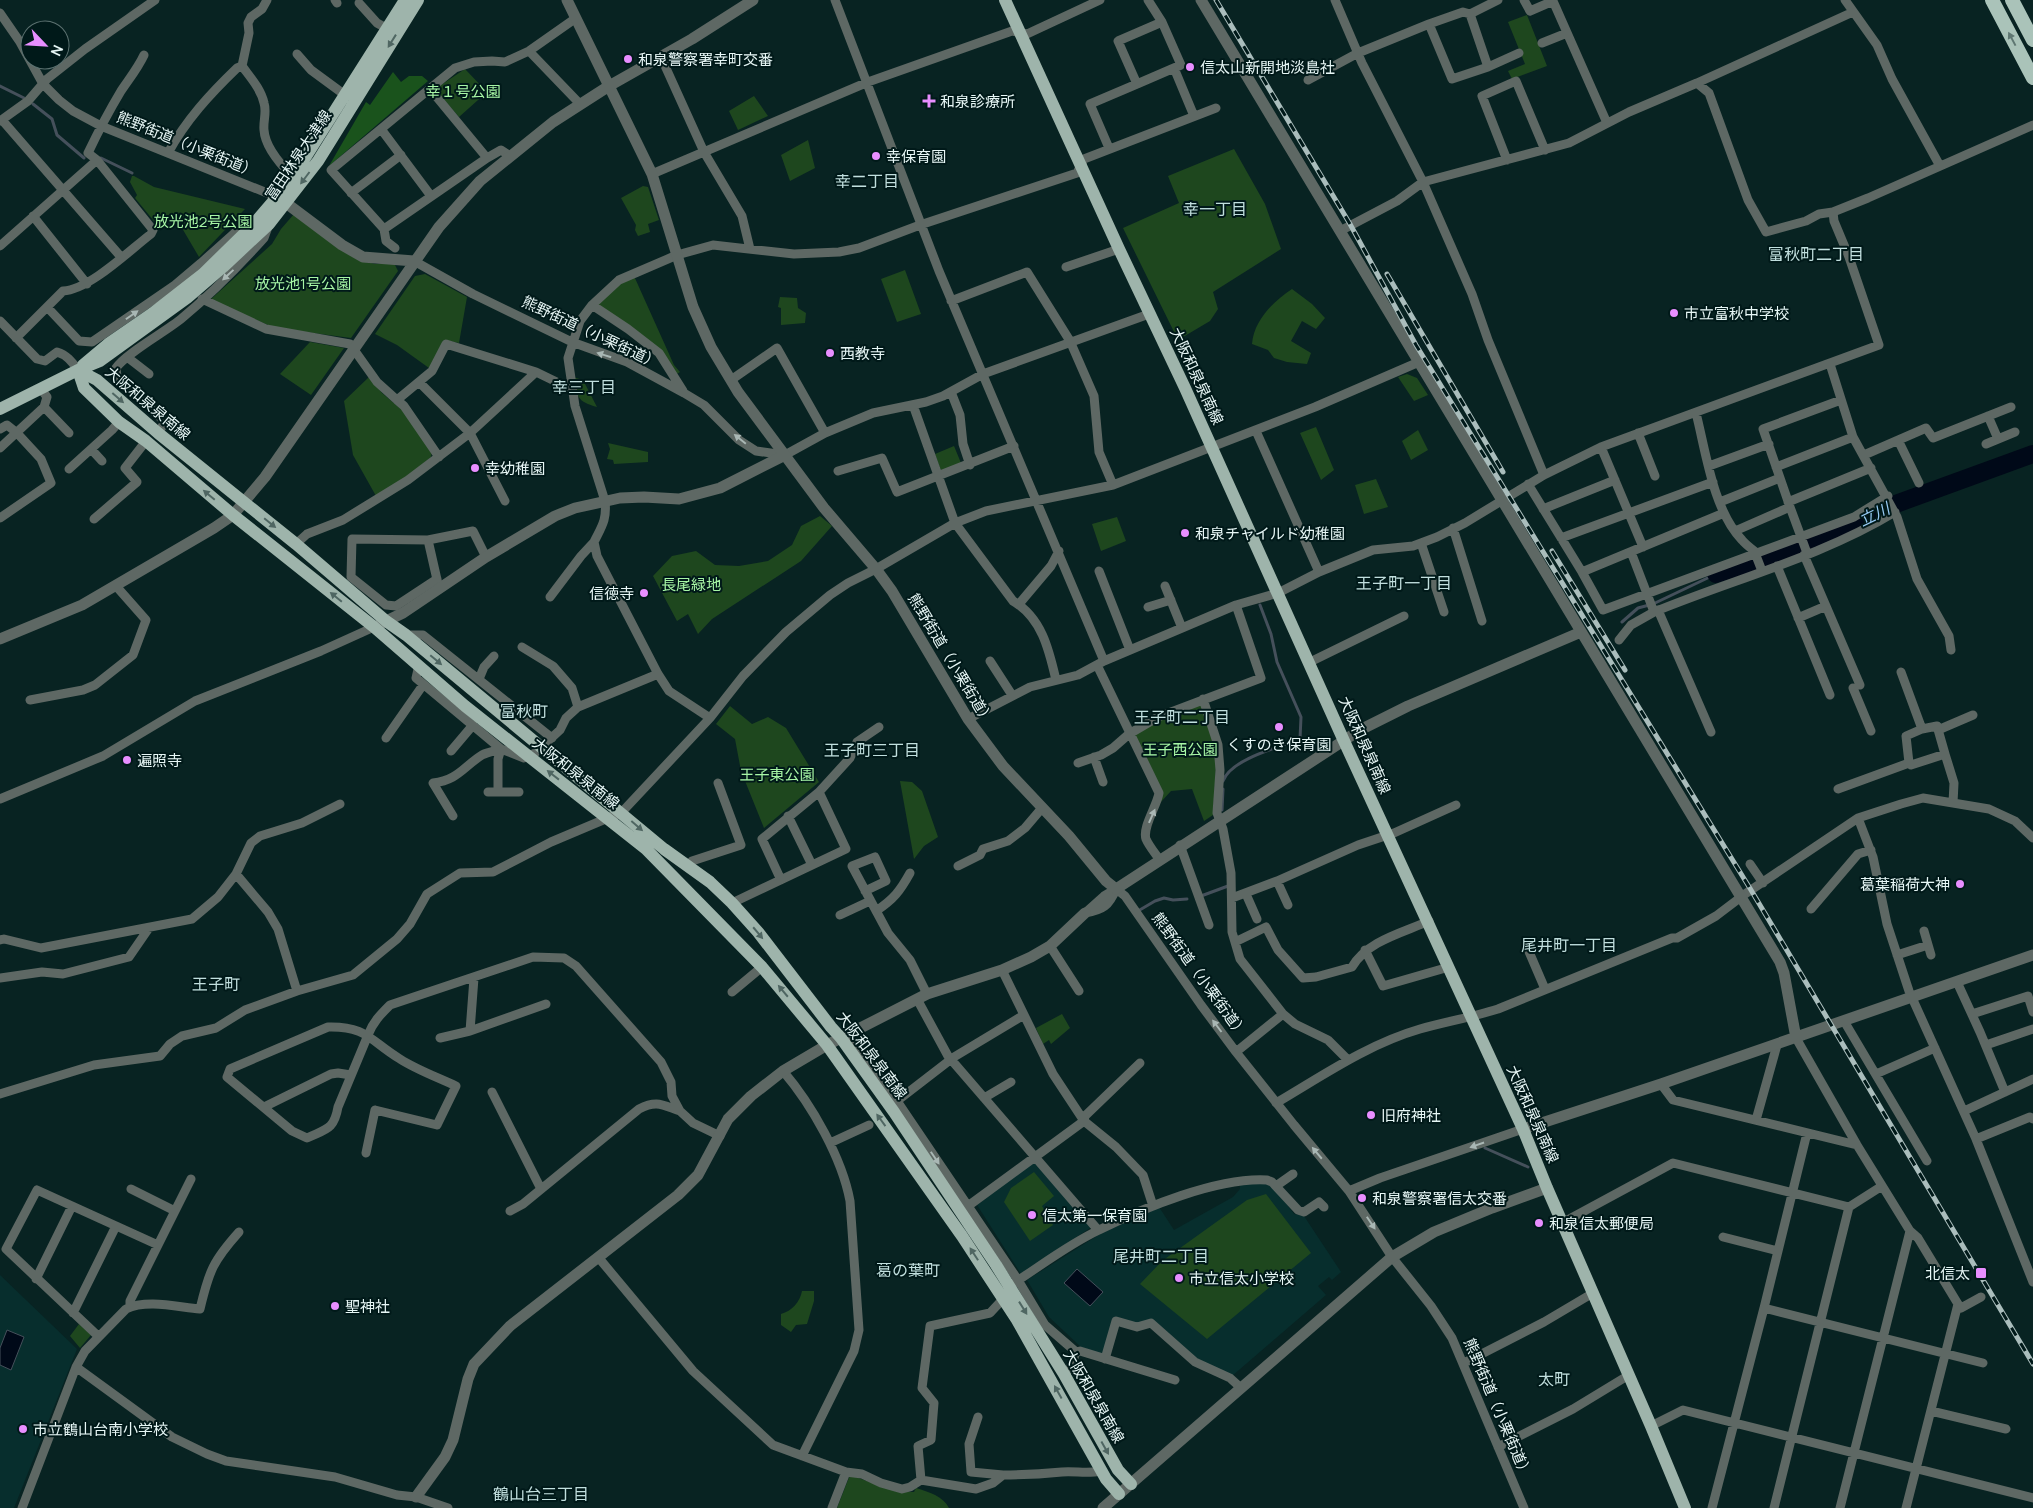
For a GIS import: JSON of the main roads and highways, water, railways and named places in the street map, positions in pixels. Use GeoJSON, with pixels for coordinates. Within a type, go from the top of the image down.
{"type":"FeatureCollection","features":[{"type":"Feature","properties":{"kind":"highway"},"geometry":{"type":"LineString","coordinates":[[1992,0],[2033,78]]}},
{"type":"Feature","properties":{"kind":"highway"},"geometry":{"type":"LineString","coordinates":[[2012,0],[2033,40]]}},
{"type":"Feature","properties":{"kind":"main road","name":"富田林泉大津線"},"geometry":{"type":"LineString","coordinates":[[0,409],[100,361],[175,308],[223,268],[270,224],[292,176],[405,0]]}},
{"type":"Feature","properties":{"kind":"main road","name":"富田林泉大津線"},"geometry":{"type":"LineString","coordinates":[[78,370],[108,344],[153,313],[203,274],[252,226],[282,200],[318,160],[418,0]]}},
{"type":"Feature","properties":{"kind":"main road","name":"大阪和泉泉南線"},"geometry":{"type":"LineString","coordinates":[[1005,0],[1523,1129],[1562,1223],[1652,1426],[1685,1508]]}},
{"type":"Feature","properties":{"kind":"main road","name":"大阪和泉泉南線"},"geometry":{"type":"LineString","coordinates":[[78,370],[84,388],[118,422],[146,441],[233,515],[419,665],[465,706],[646,849],[762,967],[827,1045],[962,1236],[1011,1289],[1046,1371],[1101,1471],[1119,1494]]}},
{"type":"Feature","properties":{"kind":"main road","name":"大阪和泉泉南線"},"geometry":{"type":"LineString","coordinates":[[78,370],[98,380],[158,433],[622,812],[664,849],[710,882],[732,903],[758,932],[841,1038],[894,1112],[1011,1289],[1064,1374],[1118,1470],[1131,1484]]}},
{"type":"Feature","properties":{"kind":"waterway"},"geometry":{"type":"LineString","coordinates":[[0,86],[24,98]]}},
{"type":"Feature","properties":{"kind":"waterway"},"geometry":{"type":"LineString","coordinates":[[33,104],[52,119],[57,135],[84,158]]}},
{"type":"Feature","properties":{"kind":"waterway"},"geometry":{"type":"LineString","coordinates":[[101,158],[132,173]]}},
{"type":"Feature","properties":{"kind":"waterway","name":"立川"},"geometry":{"type":"LineString","coordinates":[[1716,574],[1772,557],[1870,518],[1893,505],[2033,454]]}},
{"type":"Feature","properties":{"kind":"waterway"},"geometry":{"type":"LineString","coordinates":[[1622,622],[1638,608],[1653,604],[1716,574]]}},
{"type":"Feature","properties":{"kind":"waterway"},"geometry":{"type":"LineString","coordinates":[[1223,781],[1235,766],[1245,760],[1300,739],[1301,717],[1277,662],[1271,634],[1260,605]]}},
{"type":"Feature","properties":{"kind":"waterway"},"geometry":{"type":"LineString","coordinates":[[1222,810],[1223,789]]}},
{"type":"Feature","properties":{"kind":"waterway"},"geometry":{"type":"LineString","coordinates":[[1201,896],[1228,886]]}},
{"type":"Feature","properties":{"kind":"waterway"},"geometry":{"type":"LineString","coordinates":[[1138,911],[1164,898],[1173,900],[1187,899]]}},
{"type":"Feature","properties":{"kind":"waterway"},"geometry":{"type":"LineString","coordinates":[[1485,1148],[1528,1167]]}},
{"type":"Feature","properties":{"kind":"railway"},"geometry":{"type":"LineString","coordinates":[[1216,0],[1350,224],[1416,345],[1751,890],[2033,1364]]}},
{"type":"Feature","properties":{"kind":"railway"},"geometry":{"type":"LineString","coordinates":[[1387,274],[1503,472]]}},
{"type":"Feature","properties":{"kind":"railway"},"geometry":{"type":"LineString","coordinates":[[1552,551],[1625,670]]}},
{"type":"Feature","properties":{"kind":"place","name":"和泉警察署幸町交番"},"geometry":{"type":"Point","coordinates":[628,59]}},
{"type":"Feature","properties":{"kind":"place","name":"信太山新開地淡島社"},"geometry":{"type":"Point","coordinates":[1190,67]}},
{"type":"Feature","properties":{"kind":"place","name":"和泉診療所"},"geometry":{"type":"Point","coordinates":[929,101]}},
{"type":"Feature","properties":{"kind":"place","name":"幸保育園"},"geometry":{"type":"Point","coordinates":[876,156]}},
{"type":"Feature","properties":{"kind":"place","name":"市立富秋中学校"},"geometry":{"type":"Point","coordinates":[1674,313]}},
{"type":"Feature","properties":{"kind":"place","name":"西教寺"},"geometry":{"type":"Point","coordinates":[830,353]}},
{"type":"Feature","properties":{"kind":"place","name":"幸幼稚園"},"geometry":{"type":"Point","coordinates":[475,468]}},
{"type":"Feature","properties":{"kind":"place","name":"和泉チャイルド幼稚園"},"geometry":{"type":"Point","coordinates":[1185,533]}},
{"type":"Feature","properties":{"kind":"place","name":"信徳寺"},"geometry":{"type":"Point","coordinates":[644,593]}},
{"type":"Feature","properties":{"kind":"place","name":"くすのき保育園"},"geometry":{"type":"Point","coordinates":[1279,727]}},
{"type":"Feature","properties":{"kind":"place","name":"遍照寺"},"geometry":{"type":"Point","coordinates":[127,760]}},
{"type":"Feature","properties":{"kind":"place","name":"葛葉稲荷大神"},"geometry":{"type":"Point","coordinates":[1960,884]}},
{"type":"Feature","properties":{"kind":"place","name":"旧府神社"},"geometry":{"type":"Point","coordinates":[1371,1115]}},
{"type":"Feature","properties":{"kind":"place","name":"和泉警察署信太交番"},"geometry":{"type":"Point","coordinates":[1362,1198]}},
{"type":"Feature","properties":{"kind":"place","name":"信太第一保育園"},"geometry":{"type":"Point","coordinates":[1032,1215]}},
{"type":"Feature","properties":{"kind":"place","name":"和泉信太郵便局"},"geometry":{"type":"Point","coordinates":[1539,1223]}},
{"type":"Feature","properties":{"kind":"place","name":"北信太"},"geometry":{"type":"Point","coordinates":[1981,1273]}},
{"type":"Feature","properties":{"kind":"place","name":"市立信太小学校"},"geometry":{"type":"Point","coordinates":[1179,1278]}},
{"type":"Feature","properties":{"kind":"place","name":"聖神社"},"geometry":{"type":"Point","coordinates":[335,1306]}},
{"type":"Feature","properties":{"kind":"place","name":"市立鶴山台南小学校"},"geometry":{"type":"Point","coordinates":[23,1429]}},
{"type":"Feature","properties":{"kind":"district","name":"幸二丁目"},"geometry":{"type":"Point","coordinates":[867,181]}},
{"type":"Feature","properties":{"kind":"district","name":"幸一丁目"},"geometry":{"type":"Point","coordinates":[1215,209]}},
{"type":"Feature","properties":{"kind":"district","name":"富秋町二丁目"},"geometry":{"type":"Point","coordinates":[1816,254]}},
{"type":"Feature","properties":{"kind":"district","name":"幸三丁目"},"geometry":{"type":"Point","coordinates":[584,387]}},
{"type":"Feature","properties":{"kind":"district","name":"王子町一丁目"},"geometry":{"type":"Point","coordinates":[1404,583]}},
{"type":"Feature","properties":{"kind":"district","name":"富秋町"},"geometry":{"type":"Point","coordinates":[524,711]}},
{"type":"Feature","properties":{"kind":"district","name":"王子町二丁目"},"geometry":{"type":"Point","coordinates":[1182,717]}},
{"type":"Feature","properties":{"kind":"district","name":"王子町三丁目"},"geometry":{"type":"Point","coordinates":[872,750]}},
{"type":"Feature","properties":{"kind":"district","name":"尾井町一丁目"},"geometry":{"type":"Point","coordinates":[1569,945]}},
{"type":"Feature","properties":{"kind":"district","name":"王子町"},"geometry":{"type":"Point","coordinates":[216,984]}},
{"type":"Feature","properties":{"kind":"district","name":"尾井町二丁目"},"geometry":{"type":"Point","coordinates":[1161,1256]}},
{"type":"Feature","properties":{"kind":"district","name":"葛の葉町"},"geometry":{"type":"Point","coordinates":[908,1270]}},
{"type":"Feature","properties":{"kind":"district","name":"太町"},"geometry":{"type":"Point","coordinates":[1554,1379]}},
{"type":"Feature","properties":{"kind":"district","name":"鶴山台三丁目"},"geometry":{"type":"Point","coordinates":[541,1494]}},
{"type":"Feature","properties":{"kind":"park label","name":"幸１号公園"},"geometry":{"type":"Point","coordinates":[463,91]}},
{"type":"Feature","properties":{"kind":"park label","name":"放光池2号公園"},"geometry":{"type":"Point","coordinates":[203,221]}},
{"type":"Feature","properties":{"kind":"park label","name":"放光池1号公園"},"geometry":{"type":"Point","coordinates":[303,283]}},
{"type":"Feature","properties":{"kind":"park label","name":"長尾緑地"},"geometry":{"type":"Point","coordinates":[691,584]}},
{"type":"Feature","properties":{"kind":"park label","name":"王子西公園"},"geometry":{"type":"Point","coordinates":[1180,749]}},
{"type":"Feature","properties":{"kind":"park label","name":"王子東公園"},"geometry":{"type":"Point","coordinates":[777,774]}}]}
